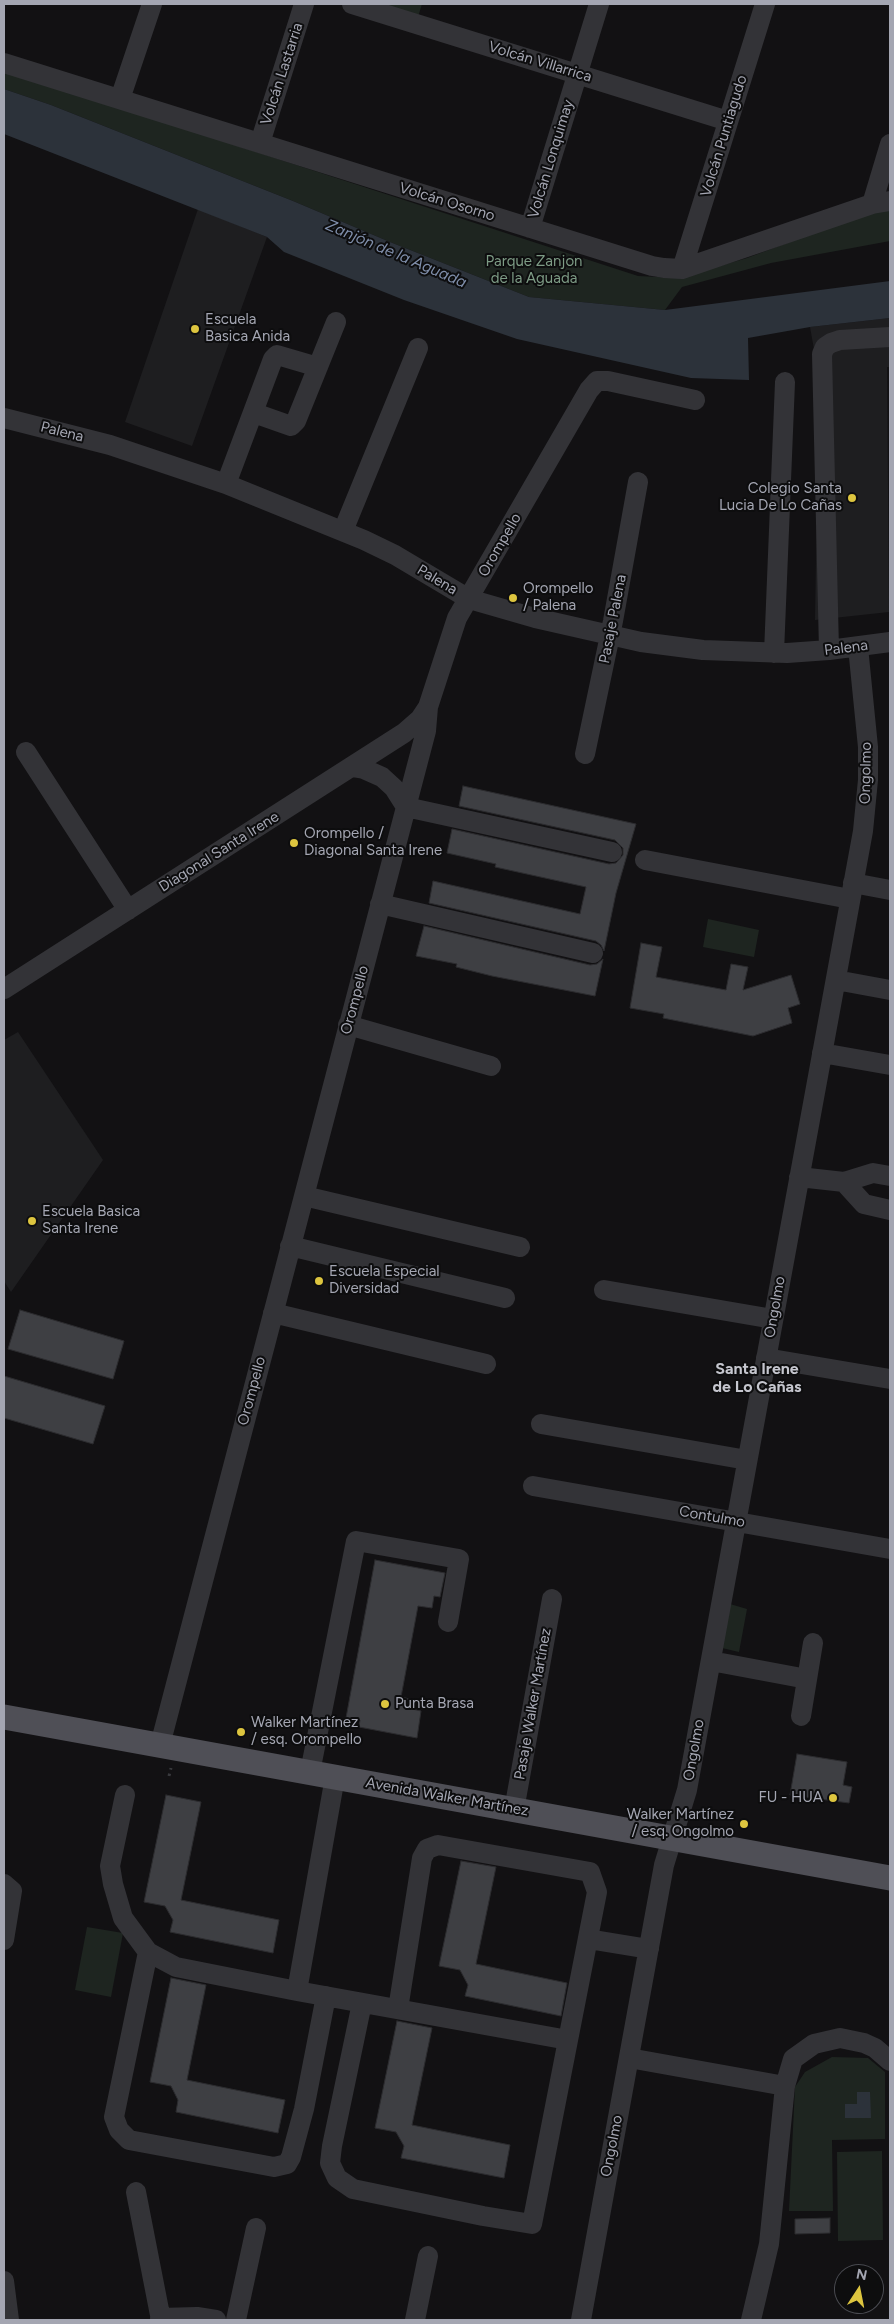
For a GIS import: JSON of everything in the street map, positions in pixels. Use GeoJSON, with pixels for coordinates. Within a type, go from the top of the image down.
{"type":"FeatureCollection","features":[{"type":"Feature","properties":{"kind":"main road","name":"Avenida Walker Martínez"},"geometry":{"type":"LineString","coordinates":[[4,1717],[890,1878]]}},
{"type":"Feature","properties":{"kind":"street"},"geometry":{"type":"LineString","coordinates":[[120,100],[152,4]]}},
{"type":"Feature","properties":{"kind":"street","name":"Volcán Lastarria"},"geometry":{"type":"LineString","coordinates":[[260,143],[304,4]]}},
{"type":"Feature","properties":{"kind":"street","name":"Volcán Villarrica"},"geometry":{"type":"LineString","coordinates":[[352,4],[728,121]]}},
{"type":"Feature","properties":{"kind":"street","name":"Volcán Lonquimay"},"geometry":{"type":"LineString","coordinates":[[530,228],[599,4]]}},
{"type":"Feature","properties":{"kind":"street","name":"Volcán Puntiagudo"},"geometry":{"type":"LineString","coordinates":[[682,269],[765,4]]}},
{"type":"Feature","properties":{"kind":"street","name":"Volcán Osorno"},"geometry":{"type":"LineString","coordinates":[[4,63],[652,266],[682,269],[881,203]]}},
{"type":"Feature","properties":{"kind":"street"},"geometry":{"type":"LineString","coordinates":[[881,203],[890,144]]}},
{"type":"Feature","properties":{"kind":"street"},"geometry":{"type":"LineString","coordinates":[[254,413],[291,426],[296,421],[336,322]]}},
{"type":"Feature","properties":{"kind":"street"},"geometry":{"type":"LineString","coordinates":[[829,650],[822,354],[825,347],[840,340],[890,337]]}},
{"type":"Feature","properties":{"kind":"street"},"geometry":{"type":"LineString","coordinates":[[343,531],[418,348]]}},
{"type":"Feature","properties":{"kind":"street"},"geometry":{"type":"LineString","coordinates":[[226,484],[273,359],[277,355],[318,367]]}},
{"type":"Feature","properties":{"kind":"street","name":"Orompello"},"geometry":{"type":"LineString","coordinates":[[160,1745],[426,731],[428,707],[457,618],[589,390],[597,381],[695,400]]}},
{"type":"Feature","properties":{"kind":"street"},"geometry":{"type":"LineString","coordinates":[[774,653],[785,382]]}},
{"type":"Feature","properties":{"kind":"street","name":"Palena"},"geometry":{"type":"LineString","coordinates":[[4,418],[110,445],[226,484],[396,554],[469,599],[535,618],[610,636],[695,650],[774,653],[829,650],[890,642]]}},
{"type":"Feature","properties":{"kind":"street","name":"Pasaje Palena"},"geometry":{"type":"LineString","coordinates":[[585,754],[610,636],[638,482]]}},
{"type":"Feature","properties":{"kind":"street","name":"Ongolmo"},"geometry":{"type":"LineString","coordinates":[[581,2320],[664,1866],[685,1798],[864,822],[868,780],[868,747],[858,646]]}},
{"type":"Feature","properties":{"kind":"street","name":"Diagonal Santa Irene"},"geometry":{"type":"LineString","coordinates":[[4,990],[408,730],[420,719],[428,707]]}},
{"type":"Feature","properties":{"kind":"street"},"geometry":{"type":"LineString","coordinates":[[26,752],[128,910]]}},
{"type":"Feature","properties":{"kind":"street"},"geometry":{"type":"LineString","coordinates":[[352,767],[364,769],[382,777],[394,788],[406,807],[612,852]]}},
{"type":"Feature","properties":{"kind":"street"},"geometry":{"type":"LineString","coordinates":[[645,860],[852,891],[890,890]]}},
{"type":"Feature","properties":{"kind":"street"},"geometry":{"type":"LineString","coordinates":[[380,904],[593,953]]}},
{"type":"Feature","properties":{"kind":"street"},"geometry":{"type":"LineString","coordinates":[[836,980],[890,990]]}},
{"type":"Feature","properties":{"kind":"street"},"geometry":{"type":"LineString","coordinates":[[348,1025],[491,1066]]}},
{"type":"Feature","properties":{"kind":"street"},"geometry":{"type":"LineString","coordinates":[[822,1053],[890,1065]]}},
{"type":"Feature","properties":{"kind":"street"},"geometry":{"type":"LineString","coordinates":[[799,1177],[844,1182],[873,1173],[890,1176]]}},
{"type":"Feature","properties":{"kind":"street"},"geometry":{"type":"LineString","coordinates":[[844,1182],[864,1204],[890,1210]]}},
{"type":"Feature","properties":{"kind":"street"},"geometry":{"type":"LineString","coordinates":[[304,1196],[520,1247]]}},
{"type":"Feature","properties":{"kind":"street"},"geometry":{"type":"LineString","coordinates":[[290,1246],[505,1298]]}},
{"type":"Feature","properties":{"kind":"street"},"geometry":{"type":"LineString","coordinates":[[604,1290],[773,1319]]}},
{"type":"Feature","properties":{"kind":"street"},"geometry":{"type":"LineString","coordinates":[[272,1313],[486,1364]]}},
{"type":"Feature","properties":{"kind":"street"},"geometry":{"type":"LineString","coordinates":[[766,1358],[890,1379]]}},
{"type":"Feature","properties":{"kind":"street"},"geometry":{"type":"LineString","coordinates":[[541,1424],[747,1460]]}},
{"type":"Feature","properties":{"kind":"street","name":"Contulmo"},"geometry":{"type":"LineString","coordinates":[[533,1486],[890,1548]]}},
{"type":"Feature","properties":{"kind":"street"},"geometry":{"type":"LineString","coordinates":[[310,1772],[356,1541],[459,1560],[448,1622]]}},
{"type":"Feature","properties":{"kind":"street","name":"Pasaje Walker Martínez"},"geometry":{"type":"LineString","coordinates":[[514,1810],[552,1599]]}},
{"type":"Feature","properties":{"kind":"street"},"geometry":{"type":"LineString","coordinates":[[801,1716],[813,1643]]}},
{"type":"Feature","properties":{"kind":"street"},"geometry":{"type":"LineString","coordinates":[[710,1662],[807,1679]]}},
{"type":"Feature","properties":{"kind":"street"},"geometry":{"type":"LineString","coordinates":[[298,1991],[336,1777]]}},
{"type":"Feature","properties":{"kind":"street"},"geometry":{"type":"LineString","coordinates":[[125,1795],[110,1866],[123,1918],[148,1952],[176,1967],[568,2040]]}},
{"type":"Feature","properties":{"kind":"street"},"geometry":{"type":"LineString","coordinates":[[362,2003],[332,2146],[330,2164],[338,2178],[354,2189],[483,2216],[532,2224],[597,1892],[590,1872],[438,1845],[427,1849],[422,1858],[398,2009]]}},
{"type":"Feature","properties":{"kind":"street"},"geometry":{"type":"LineString","coordinates":[[4,1884],[12,1891],[4,1940]]}},
{"type":"Feature","properties":{"kind":"street"},"geometry":{"type":"LineString","coordinates":[[588,1939],[649,1948]]}},
{"type":"Feature","properties":{"kind":"street"},"geometry":{"type":"LineString","coordinates":[[148,1952],[114,2117],[119,2130],[129,2140],[274,2167],[286,2164],[291,2157],[304,2109],[326,1996]]}},
{"type":"Feature","properties":{"kind":"street"},"geometry":{"type":"LineString","coordinates":[[751,2320],[769,2244],[785,2086],[793,2060],[803,2051],[826,2040],[840,2038],[864,2042],[875,2048],[890,2061]]}},
{"type":"Feature","properties":{"kind":"street"},"geometry":{"type":"LineString","coordinates":[[628,2058],[785,2086]]}},
{"type":"Feature","properties":{"kind":"street"},"geometry":{"type":"LineString","coordinates":[[136,2192],[161,2319],[197,2317],[216,2320]]}},
{"type":"Feature","properties":{"kind":"street"},"geometry":{"type":"LineString","coordinates":[[236,2320],[256,2228]]}},
{"type":"Feature","properties":{"kind":"street"},"geometry":{"type":"LineString","coordinates":[[416,2320],[428,2256]]}},
{"type":"Feature","properties":{"kind":"street"},"geometry":{"type":"LineString","coordinates":[[4,2282],[7,2311]]}},
{"type":"Feature","properties":{"kind":"shaded area","name":"Escuela Basica Anida"},"geometry":{"type":"Polygon","coordinates":[[[198,209],[267,237],[192,446],[125,422],[198,209]]]}},
{"type":"Feature","properties":{"kind":"shaded area","name":"Colegio Santa Lucia De Lo Cañas"},"geometry":{"type":"Polygon","coordinates":[[[890,318],[890,367],[887,367],[889,612],[815,620],[819,377],[810,327],[890,318]]]}},
{"type":"Feature","properties":{"kind":"shaded area","name":"Escuela Basica Santa Irene"},"geometry":{"type":"Polygon","coordinates":[[[18,1032],[103,1160],[11,1292],[4,1281],[4,1040],[18,1032]]]}},
{"type":"Feature","properties":{"kind":"green space"},"geometry":{"type":"Polygon","coordinates":[[[375,4],[422,4],[418,17],[375,4]]]}},
{"type":"Feature","properties":{"kind":"green space","name":"Parque Zanjon de la Aguada"},"geometry":{"type":"Polygon","coordinates":[[[4,70],[638,276],[679,278],[747,258],[873,211],[890,209],[890,241],[771,263],[682,287],[665,310],[529,297],[51,105],[4,89],[4,70]]]}},
{"type":"Feature","properties":{"kind":"green space"},"geometry":{"type":"Polygon","coordinates":[[[708,919],[759,930],[754,957],[703,947],[708,919]]]}},
{"type":"Feature","properties":{"kind":"green space"},"geometry":{"type":"Polygon","coordinates":[[[730,1604],[747,1609],[739,1652],[722,1648],[730,1604]]]}},
{"type":"Feature","properties":{"kind":"green space"},"geometry":{"type":"Polygon","coordinates":[[[87,1927],[123,1933],[111,1997],[75,1990],[87,1927]]]}},
{"type":"Feature","properties":{"kind":"green space"},"geometry":{"type":"Polygon","coordinates":[[[832,2057],[868,2058],[885,2072],[885,2139],[832,2140],[833,2211],[789,2211],[795,2087],[805,2072],[832,2057]]]}},
{"type":"Feature","properties":{"kind":"green space"},"geometry":{"type":"Polygon","coordinates":[[[882,2151],[883,2240],[838,2241],[837,2152],[882,2151]]]}},
{"type":"Feature","properties":{"kind":"water","name":"Zanjón de la Aguada"},"geometry":{"type":"Polygon","coordinates":[[[4,89],[51,105],[529,297],[665,310],[890,281],[890,318],[810,327],[748,338],[749,380],[691,378],[517,339],[404,300],[284,252],[267,237],[4,134],[4,89]]]}},
{"type":"Feature","properties":{"kind":"water"},"geometry":{"type":"Polygon","coordinates":[[[857,2092],[870,2092],[871,2118],[845,2118],[845,2104],[857,2104],[857,2092]]]}},
{"type":"Feature","properties":{"kind":"building"},"geometry":{"type":"Polygon","coordinates":[[[463,786],[636,824],[616,893],[604,951],[596,941],[429,903],[433,881],[580,914],[586,887],[495,867],[496,864],[447,853],[452,829],[609,864],[616,863],[623,855],[623,848],[615,840],[459,806],[463,786]]]}},
{"type":"Feature","properties":{"kind":"building"},"geometry":{"type":"Polygon","coordinates":[[[424,926],[590,965],[597,964],[603,959],[595,996],[492,976],[456,967],[457,964],[416,956],[424,926]]]}},
{"type":"Feature","properties":{"kind":"building"},"geometry":{"type":"Polygon","coordinates":[[[641,943],[662,947],[656,977],[726,990],[731,964],[748,967],[743,990],[791,975],[800,1004],[788,1008],[792,1023],[753,1036],[663,1018],[664,1014],[630,1008],[641,943]]]}},
{"type":"Feature","properties":{"kind":"building"},"geometry":{"type":"Polygon","coordinates":[[[20,1310],[124,1341],[113,1379],[8,1349],[20,1310]]]}},
{"type":"Feature","properties":{"kind":"building"},"geometry":{"type":"Polygon","coordinates":[[[4,1376],[105,1406],[93,1444],[4,1418],[4,1376]]]}},
{"type":"Feature","properties":{"kind":"building"},"geometry":{"type":"Polygon","coordinates":[[[375,1560],[445,1573],[440,1597],[434,1596],[432,1608],[418,1606],[401,1697],[414,1700],[412,1709],[421,1711],[417,1738],[359,1727],[360,1720],[346,1718],[375,1560]]]}},
{"type":"Feature","properties":{"kind":"building"},"geometry":{"type":"Polygon","coordinates":[[[797,1754],[847,1762],[843,1785],[852,1787],[849,1803],[790,1795],[797,1754]]]}},
{"type":"Feature","properties":{"kind":"building"},"geometry":{"type":"Polygon","coordinates":[[[166,1795],[201,1802],[181,1900],[279,1920],[273,1953],[170,1932],[173,1920],[165,1906],[144,1902],[166,1795]]]}},
{"type":"Feature","properties":{"kind":"building"},"geometry":{"type":"Polygon","coordinates":[[[461,1861],[496,1867],[476,1964],[567,1983],[561,2016],[465,1996],[468,1985],[460,1970],[439,1966],[461,1861]]]}},
{"type":"Feature","properties":{"kind":"building"},"geometry":{"type":"Polygon","coordinates":[[[171,1978],[206,1985],[187,2080],[285,2100],[278,2133],[176,2112],[178,2100],[171,2086],[150,2082],[171,1978]]]}},
{"type":"Feature","properties":{"kind":"building"},"geometry":{"type":"Polygon","coordinates":[[[397,2021],[432,2028],[412,2125],[510,2145],[504,2178],[401,2158],[404,2146],[396,2132],[375,2128],[397,2021]]]}},
{"type":"Feature","properties":{"kind":"building"},"geometry":{"type":"Polygon","coordinates":[[[830,2218],[830,2233],[795,2234],[795,2219],[830,2218]]]}},
{"type":"Feature","properties":{"kind":"place","name":"Escuela Basica Anida"},"geometry":{"type":"Point","coordinates":[195,329]}},
{"type":"Feature","properties":{"kind":"place","name":"Colegio Santa Lucia De Lo Cañas"},"geometry":{"type":"Point","coordinates":[852,498]}},
{"type":"Feature","properties":{"kind":"place","name":"Orompello / Palena"},"geometry":{"type":"Point","coordinates":[513,598]}},
{"type":"Feature","properties":{"kind":"place","name":"Orompello / Diagonal Santa Irene"},"geometry":{"type":"Point","coordinates":[294,843]}},
{"type":"Feature","properties":{"kind":"place","name":"Escuela Basica Santa Irene"},"geometry":{"type":"Point","coordinates":[32,1221]}},
{"type":"Feature","properties":{"kind":"place","name":"Escuela Especial Diversidad"},"geometry":{"type":"Point","coordinates":[319,1281]}},
{"type":"Feature","properties":{"kind":"place","name":"Punta Brasa"},"geometry":{"type":"Point","coordinates":[385,1704]}},
{"type":"Feature","properties":{"kind":"place","name":"Walker Martínez / esq. Orompello"},"geometry":{"type":"Point","coordinates":[241,1732]}},
{"type":"Feature","properties":{"kind":"place","name":"FU - HUA"},"geometry":{"type":"Point","coordinates":[833,1798]}},
{"type":"Feature","properties":{"kind":"place","name":"Walker Martínez / esq. Ongolmo"},"geometry":{"type":"Point","coordinates":[744,1824]}},
{"type":"Feature","properties":{"kind":"district","name":"Santa Irene de Lo Cañas"},"geometry":{"type":"Point","coordinates":[757,1378]}}]}
